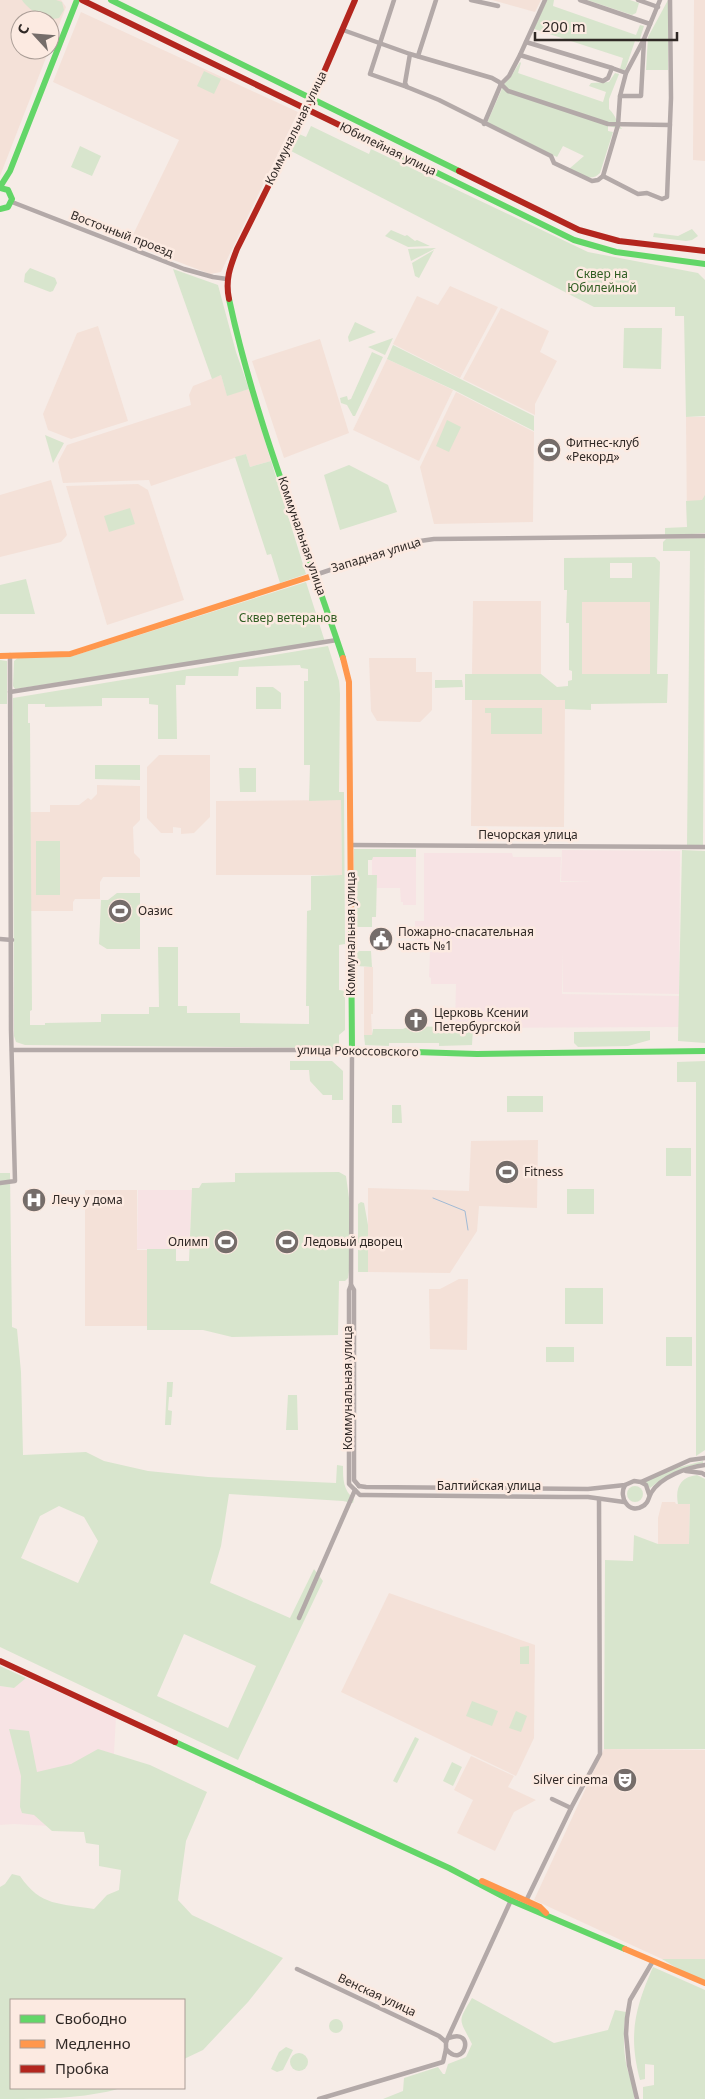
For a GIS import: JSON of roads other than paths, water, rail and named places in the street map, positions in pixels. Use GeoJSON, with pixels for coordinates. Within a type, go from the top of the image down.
{"type":"FeatureCollection","features":[{"type":"Feature","properties":{"kind":"main road"},"geometry":{"type":"LineString","coordinates":[[9,191],[0,187],[10,171],[76,0]]}},
{"type":"Feature","properties":{"kind":"main road","name":"Юбилейная улица"},"geometry":{"type":"LineString","coordinates":[[82,0],[574,240],[616,252],[705,264]]}},
{"type":"Feature","properties":{"kind":"main road","name":"Юбилейная улица"},"geometry":{"type":"LineString","coordinates":[[111,0],[579,230],[646,246],[705,251]]}},
{"type":"Feature","properties":{"kind":"main road","name":"Коммунальная улица"},"geometry":{"type":"LineString","coordinates":[[352,1050],[350,695],[344,660],[286,495],[248,377],[227,294],[227,279],[237,249],[312,98],[355,0]]}},
{"type":"Feature","properties":{"kind":"main road"},"geometry":{"type":"LineString","coordinates":[[2,210],[12,202],[12,195],[9,191],[10,171]]}},
{"type":"Feature","properties":{"kind":"main road","name":"Западная улица"},"geometry":{"type":"LineString","coordinates":[[0,656],[70,654],[315,575]]}},
{"type":"Feature","properties":{"kind":"main road","name":"улица Рокоссовского"},"geometry":{"type":"LineString","coordinates":[[352,1050],[476,1054],[705,1051]]}},
{"type":"Feature","properties":{"kind":"main road"},"geometry":{"type":"LineString","coordinates":[[0,1661],[475,1880],[478,1884],[705,1983]]}},
{"type":"Feature","properties":{"kind":"main road"},"geometry":{"type":"LineString","coordinates":[[512,1898],[540,1907],[547,1914]]}},
{"type":"Feature","properties":{"kind":"street"},"geometry":{"type":"LineString","coordinates":[[394,0],[370,74],[439,100],[484,124],[552,156],[554,163],[592,181],[598,180],[603,176],[618,125],[620,96],[626,73],[644,39],[660,0]]}},
{"type":"Feature","properties":{"kind":"street"},"geometry":{"type":"LineString","coordinates":[[418,56],[436,0]]}},
{"type":"Feature","properties":{"kind":"street"},"geometry":{"type":"LineString","coordinates":[[471,0],[498,6]]}},
{"type":"Feature","properties":{"kind":"street"},"geometry":{"type":"LineString","coordinates":[[484,124],[502,84],[509,76],[520,55],[545,0]]}},
{"type":"Feature","properties":{"kind":"street"},"geometry":{"type":"LineString","coordinates":[[580,0],[650,24]]}},
{"type":"Feature","properties":{"kind":"street"},"geometry":{"type":"LineString","coordinates":[[638,0],[658,7]]}},
{"type":"Feature","properties":{"kind":"street"},"geometry":{"type":"LineString","coordinates":[[603,176],[638,194],[646,193],[666,199],[670,125],[670,0]]}},
{"type":"Feature","properties":{"kind":"street"},"geometry":{"type":"LineString","coordinates":[[343,30],[410,54],[492,78],[502,84],[508,91],[602,123],[618,125],[670,125]]}},
{"type":"Feature","properties":{"kind":"street"},"geometry":{"type":"LineString","coordinates":[[620,96],[641,96],[644,39]]}},
{"type":"Feature","properties":{"kind":"street"},"geometry":{"type":"LineString","coordinates":[[526,42],[626,73]]}},
{"type":"Feature","properties":{"kind":"street"},"geometry":{"type":"LineString","coordinates":[[407,87],[405,83],[410,54]]}},
{"type":"Feature","properties":{"kind":"street"},"geometry":{"type":"LineString","coordinates":[[520,55],[603,81],[608,78],[612,68]]}},
{"type":"Feature","properties":{"kind":"street","name":"Восточный проезд"},"geometry":{"type":"LineString","coordinates":[[12,202],[184,269],[213,278],[227,279]]}},
{"type":"Feature","properties":{"kind":"street","name":"Западная улица"},"geometry":{"type":"LineString","coordinates":[[315,575],[413,542],[434,539],[705,536]]}},
{"type":"Feature","properties":{"kind":"street"},"geometry":{"type":"LineString","coordinates":[[10,692],[299,648],[337,640]]}},
{"type":"Feature","properties":{"kind":"street"},"geometry":{"type":"LineString","coordinates":[[0,1183],[15,1182],[12,1050],[10,655]]}},
{"type":"Feature","properties":{"kind":"street","name":"Печорская улица"},"geometry":{"type":"LineString","coordinates":[[351,844],[705,847]]}},
{"type":"Feature","properties":{"kind":"street"},"geometry":{"type":"LineString","coordinates":[[0,940],[12,940]]}},
{"type":"Feature","properties":{"kind":"street","name":"улица Рокоссовского"},"geometry":{"type":"LineString","coordinates":[[12,1050],[352,1050]]}},
{"type":"Feature","properties":{"kind":"street","name":"Коммунальная улица"},"geometry":{"type":"LineString","coordinates":[[352,1050],[352,1285],[354,1290],[351,1466],[349,1484],[355,1490]]}},
{"type":"Feature","properties":{"kind":"street","name":"Балтийская улица"},"geometry":{"type":"LineString","coordinates":[[359,1486],[375,1488],[588,1489],[641,1482],[673,1466],[703,1456]]}},
{"type":"Feature","properties":{"kind":"street","name":"Балтийская улица"},"geometry":{"type":"LineString","coordinates":[[355,1490],[360,1495],[366,1496],[564,1497],[599,1499],[624,1502],[631,1508],[639,1508],[646,1504],[651,1492],[664,1481],[682,1471],[705,1465]]}},
{"type":"Feature","properties":{"kind":"street","name":"Коммунальная улица"},"geometry":{"type":"LineString","coordinates":[[351,1466],[354,1480],[359,1486]]}},
{"type":"Feature","properties":{"kind":"street"},"geometry":{"type":"LineString","coordinates":[[682,1471],[695,1471],[705,1475]]}},
{"type":"Feature","properties":{"kind":"street"},"geometry":{"type":"LineString","coordinates":[[641,1482],[649,1490],[650,1496]]}},
{"type":"Feature","properties":{"kind":"street"},"geometry":{"type":"LineString","coordinates":[[624,1502],[622,1494],[625,1485]]}},
{"type":"Feature","properties":{"kind":"street"},"geometry":{"type":"LineString","coordinates":[[299,1618],[355,1490],[359,1486]]}},
{"type":"Feature","properties":{"kind":"street"},"geometry":{"type":"LineString","coordinates":[[526,1901],[571,1808],[600,1754],[599,1499]]}},
{"type":"Feature","properties":{"kind":"street"},"geometry":{"type":"LineString","coordinates":[[552,1799],[571,1808]]}},
{"type":"Feature","properties":{"kind":"street"},"geometry":{"type":"LineString","coordinates":[[319,2099],[443,2062],[452,2029],[512,1898]]}},
{"type":"Feature","properties":{"kind":"street"},"geometry":{"type":"LineString","coordinates":[[637,2099],[629,2065],[626,2034],[627,2018],[630,2000],[653,1960]]}},
{"type":"Feature","properties":{"kind":"street","name":"Венская улица"},"geometry":{"type":"LineString","coordinates":[[297,1969],[448,2040]]}},
{"type":"Feature","properties":{"kind":"street"},"geometry":{"type":"LineString","coordinates":[[446,2050],[456,2056],[466,2048],[465,2042],[461,2037],[455,2036],[448,2040]]}},
{"type":"Feature","properties":{"kind":"waterway"},"geometry":{"type":"LineString","coordinates":[[433,1198],[465,1211],[468,1230]]}},
{"type":"Feature","properties":{"kind":"place","name":"Фитнес-клуб «Рекорд»"},"geometry":{"type":"Point","coordinates":[549,450]}},
{"type":"Feature","properties":{"kind":"place","name":"Оазис"},"geometry":{"type":"Point","coordinates":[120,911]}},
{"type":"Feature","properties":{"kind":"place","name":"Пожарно-спасательная часть №1"},"geometry":{"type":"Point","coordinates":[381,939]}},
{"type":"Feature","properties":{"kind":"place","name":"Церковь Ксении Петербургской"},"geometry":{"type":"Point","coordinates":[416,1020]}},
{"type":"Feature","properties":{"kind":"place","name":"Fitness"},"geometry":{"type":"Point","coordinates":[507,1172]}},
{"type":"Feature","properties":{"kind":"place","name":"Лечу у дома"},"geometry":{"type":"Point","coordinates":[34,1200]}},
{"type":"Feature","properties":{"kind":"place","name":"Олимп"},"geometry":{"type":"Point","coordinates":[226,1242]}},
{"type":"Feature","properties":{"kind":"place","name":"Ледовый дворец"},"geometry":{"type":"Point","coordinates":[287,1242]}},
{"type":"Feature","properties":{"kind":"place","name":"Silver cinema"},"geometry":{"type":"Point","coordinates":[625,1780]}},
{"type":"Feature","properties":{"kind":"park label","name":"Сквер на Юбилейной"},"geometry":{"type":"Point","coordinates":[602,281]}},
{"type":"Feature","properties":{"kind":"park label","name":"Сквер ветеранов"},"geometry":{"type":"Point","coordinates":[288,618]}}]}
